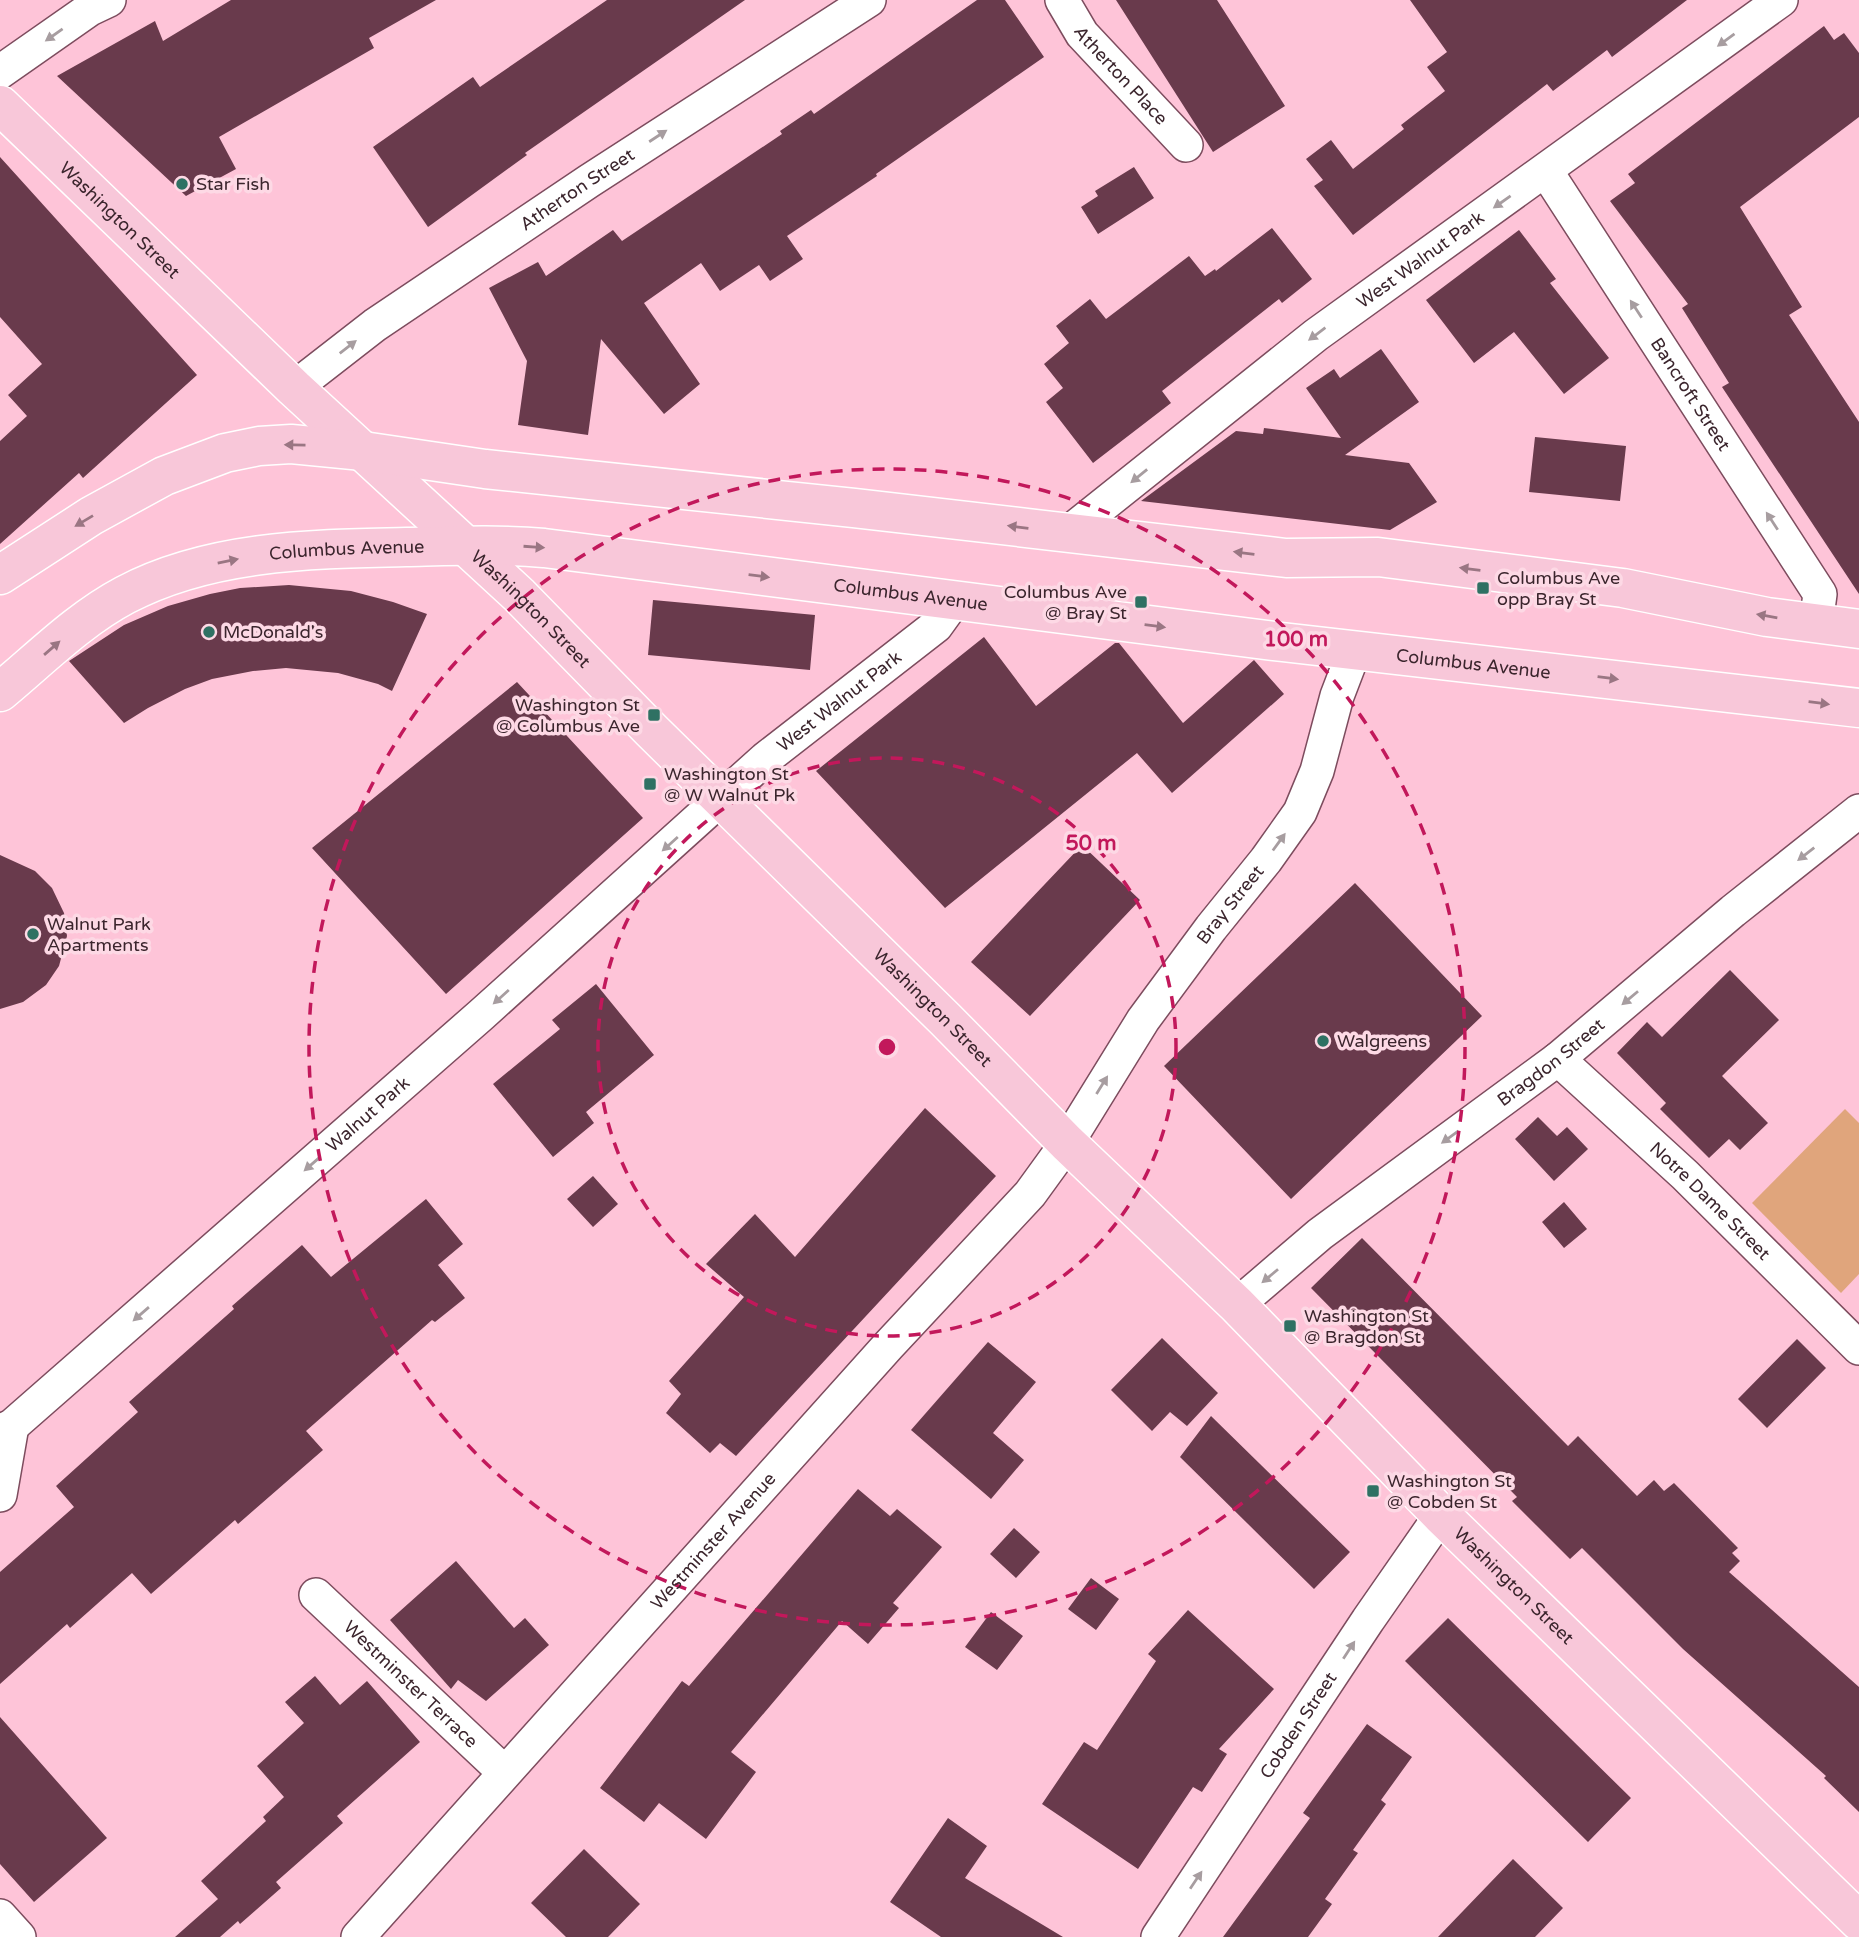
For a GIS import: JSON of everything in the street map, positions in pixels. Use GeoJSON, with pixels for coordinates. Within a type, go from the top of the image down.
{"type":"FeatureCollection","features":[{"type":"Feature","properties":{"kind":"main road","name":"Washington Street"},"geometry":{"type":"LineString","coordinates":[[0,104],[294,388],[519,595],[1067,1143],[1237,1305],[1441,1516],[1859,1921]]}},
{"type":"Feature","properties":{"kind":"main road"},"geometry":{"type":"LineString","coordinates":[[0,575],[111,505],[164,476],[210,457],[249,447],[291,444],[363,451],[485,469],[741,495],[1286,558],[1378,557],[1623,588],[1767,617],[1859,629]]}},
{"type":"Feature","properties":{"kind":"main road","name":"Columbus Avenue"},"geometry":{"type":"LineString","coordinates":[[0,692],[89,617],[129,593],[178,573],[221,562],[275,554],[465,546],[544,548],[954,601],[1859,708]]}},
{"type":"Feature","properties":{"kind":"street"},"geometry":{"type":"LineString","coordinates":[[0,72],[90,9],[109,0]]}},
{"type":"Feature","properties":{"kind":"street","name":"Atherton Street"},"geometry":{"type":"LineString","coordinates":[[294,388],[375,326],[589,181],[869,0]]}},
{"type":"Feature","properties":{"kind":"street","name":"Atherton Place"},"geometry":{"type":"LineString","coordinates":[[1062,0],[1082,34],[1186,145]]}},
{"type":"Feature","properties":{"kind":"street","name":"West Walnut Park"},"geometry":{"type":"LineString","coordinates":[[1068,533],[1316,334],[1782,0]]}},
{"type":"Feature","properties":{"kind":"street","name":"Bancroft Street"},"geometry":{"type":"LineString","coordinates":[[1546,171],[1820,594],[1816,624]]}},
{"type":"Feature","properties":{"kind":"street","name":"West Walnut Park"},"geometry":{"type":"LineString","coordinates":[[720,798],[765,759],[936,626],[954,601]]}},
{"type":"Feature","properties":{"kind":"street","name":"Bray Street"},"geometry":{"type":"LineString","coordinates":[[1067,1143],[1143,1020],[1300,813],[1317,771],[1338,696],[1355,649]]}},
{"type":"Feature","properties":{"kind":"street","name":"Walnut Park"},"geometry":{"type":"LineString","coordinates":[[0,1495],[6,1429],[481,1015],[720,798]]}},
{"type":"Feature","properties":{"kind":"street","name":"Bragdon Street"},"geometry":{"type":"LineString","coordinates":[[1237,1305],[1320,1234],[1558,1059],[1733,911],[1859,811]]}},
{"type":"Feature","properties":{"kind":"street","name":"Notre Dame Street"},"geometry":{"type":"LineString","coordinates":[[1558,1059],[1685,1175],[1859,1348]]}},
{"type":"Feature","properties":{"kind":"street","name":"Westminster Avenue"},"geometry":{"type":"LineString","coordinates":[[358,1937],[888,1346],[1030,1194],[1067,1143]]}},
{"type":"Feature","properties":{"kind":"street","name":"Cobden Street"},"geometry":{"type":"LineString","coordinates":[[1158,1937],[1368,1620],[1441,1516]]}},
{"type":"Feature","properties":{"kind":"street","name":"Westminster Terrace"},"geometry":{"type":"LineString","coordinates":[[317,1595],[504,1772]]}},
{"type":"Feature","properties":{"kind":"street"},"geometry":{"type":"LineString","coordinates":[[0,1916],[19,1937]]}},
{"type":"Feature","properties":{"kind":"shaded area"},"geometry":{"type":"Polygon","coordinates":[[[1845,1109],[1859,1123],[1859,1274],[1841,1293],[1752,1203],[1845,1109]]]}},
{"type":"Feature","properties":{"kind":"building"},"geometry":{"type":"Polygon","coordinates":[[[231,0],[436,0],[369,38],[374,48],[219,137],[236,169],[186,196],[57,76],[155,21],[163,41],[231,0]]]}},
{"type":"Feature","properties":{"kind":"building"},"geometry":{"type":"Polygon","coordinates":[[[607,0],[745,0],[525,153],[527,155],[428,227],[373,147],[473,77],[480,87],[607,0]]]}},
{"type":"Feature","properties":{"kind":"building"},"geometry":{"type":"Polygon","coordinates":[[[977,0],[1005,0],[1044,57],[876,174],[877,176],[787,236],[803,259],[770,281],[759,265],[720,291],[701,263],[644,303],[700,384],[664,414],[601,339],[588,435],[518,425],[527,361],[489,288],[538,262],[546,276],[613,230],[622,241],[782,134],[780,131],[811,110],[814,114],[977,0]]]}},
{"type":"Feature","properties":{"kind":"building"},"geometry":{"type":"Polygon","coordinates":[[[1116,0],[1217,0],[1285,106],[1213,152],[1116,0]]]}},
{"type":"Feature","properties":{"kind":"building"},"geometry":{"type":"Polygon","coordinates":[[[1410,0],[1687,0],[1612,57],[1607,50],[1553,91],[1547,84],[1353,235],[1314,186],[1323,180],[1306,159],[1331,140],[1353,169],[1404,129],[1401,125],[1445,91],[1427,67],[1447,52],[1410,0]]]}},
{"type":"Feature","properties":{"kind":"building"},"geometry":{"type":"Polygon","coordinates":[[[1824,26],[1834,40],[1844,33],[1859,53],[1859,117],[1740,207],[1802,307],[1789,315],[1859,422],[1859,594],[1722,387],[1729,383],[1682,308],[1688,304],[1610,201],[1635,183],[1628,174],[1824,26]]]}},
{"type":"Feature","properties":{"kind":"building"},"geometry":{"type":"Polygon","coordinates":[[[0,157],[197,375],[83,478],[79,473],[0,544],[0,441],[27,416],[8,395],[42,364],[0,317],[0,157]]]}},
{"type":"Feature","properties":{"kind":"building"},"geometry":{"type":"Polygon","coordinates":[[[1134,167],[1154,198],[1098,234],[1081,207],[1098,196],[1095,191],[1134,167]]]}},
{"type":"Feature","properties":{"kind":"building"},"geometry":{"type":"Polygon","coordinates":[[[1272,228],[1312,279],[1282,303],[1279,299],[1162,391],[1171,403],[1093,463],[1046,402],[1063,388],[1044,364],[1069,343],[1056,326],[1090,299],[1106,319],[1189,256],[1205,276],[1215,269],[1216,271],[1272,228]]]}},
{"type":"Feature","properties":{"kind":"building"},"geometry":{"type":"Polygon","coordinates":[[[1519,230],[1556,279],[1550,283],[1609,358],[1564,394],[1514,332],[1474,363],[1426,300],[1519,230]]]}},
{"type":"Feature","properties":{"kind":"building"},"geometry":{"type":"Polygon","coordinates":[[[1381,349],[1419,402],[1345,455],[1409,463],[1437,502],[1390,530],[1141,501],[1236,431],[1263,434],[1264,428],[1341,438],[1306,388],[1334,369],[1340,378],[1381,349]]]}},
{"type":"Feature","properties":{"kind":"building"},"geometry":{"type":"Polygon","coordinates":[[[1535,437],[1626,446],[1620,501],[1529,492],[1535,437]]]}},
{"type":"Feature","properties":{"kind":"building"},"geometry":{"type":"Polygon","coordinates":[[[289,585],[351,591],[427,614],[392,691],[378,684],[338,673],[286,668],[253,671],[212,679],[185,689],[124,723],[69,661],[124,625],[168,606],[240,588],[289,585]]]}},
{"type":"Feature","properties":{"kind":"building"},"geometry":{"type":"Polygon","coordinates":[[[653,600],[815,615],[810,670],[648,655],[653,600]]]}},
{"type":"Feature","properties":{"kind":"building"},"geometry":{"type":"Polygon","coordinates":[[[984,637],[1036,706],[1115,643],[1119,643],[1183,723],[1254,660],[1284,694],[1172,793],[1137,753],[945,908],[816,771],[984,637]]]}},
{"type":"Feature","properties":{"kind":"building"},"geometry":{"type":"Polygon","coordinates":[[[517,682],[643,818],[446,994],[312,848],[517,682]]]}},
{"type":"Feature","properties":{"kind":"building"},"geometry":{"type":"Polygon","coordinates":[[[1082,845],[1140,900],[1030,1016],[971,962],[1082,845]]]}},
{"type":"Feature","properties":{"kind":"building","name":"Walnut Park Apartments"},"geometry":{"type":"Polygon","coordinates":[[[0,855],[35,871],[52,888],[64,913],[67,936],[59,966],[46,985],[23,1002],[0,1009],[0,855]]]}},
{"type":"Feature","properties":{"kind":"building","name":"Walgreens"},"geometry":{"type":"Polygon","coordinates":[[[1355,883],[1482,1016],[1291,1199],[1164,1066],[1355,883]]]}},
{"type":"Feature","properties":{"kind":"building"},"geometry":{"type":"Polygon","coordinates":[[[1730,970],[1779,1020],[1722,1076],[1768,1123],[1740,1150],[1729,1139],[1709,1158],[1660,1109],[1666,1103],[1617,1053],[1647,1022],[1662,1037],[1730,970]]]}},
{"type":"Feature","properties":{"kind":"building"},"geometry":{"type":"Polygon","coordinates":[[[596,984],[654,1055],[586,1112],[594,1123],[553,1157],[493,1084],[560,1029],[552,1020],[596,984]]]}},
{"type":"Feature","properties":{"kind":"building"},"geometry":{"type":"Polygon","coordinates":[[[925,1108],[996,1176],[736,1456],[720,1443],[710,1453],[666,1413],[681,1394],[669,1381],[744,1297],[706,1264],[755,1214],[795,1257],[925,1108]]]}},
{"type":"Feature","properties":{"kind":"building"},"geometry":{"type":"Polygon","coordinates":[[[1538,1117],[1557,1136],[1567,1127],[1588,1149],[1554,1181],[1515,1139],[1538,1117]]]}},
{"type":"Feature","properties":{"kind":"building"},"geometry":{"type":"Polygon","coordinates":[[[593,1176],[618,1204],[593,1227],[567,1199],[593,1176]]]}},
{"type":"Feature","properties":{"kind":"building"},"geometry":{"type":"Polygon","coordinates":[[[426,1199],[463,1244],[438,1265],[465,1298],[435,1322],[432,1320],[306,1431],[323,1450],[238,1524],[235,1520],[151,1594],[132,1573],[70,1628],[67,1624],[0,1684],[0,1572],[74,1507],[56,1486],[138,1412],[129,1402],[302,1245],[331,1277],[426,1199]]]}},
{"type":"Feature","properties":{"kind":"building"},"geometry":{"type":"Polygon","coordinates":[[[1564,1202],[1587,1229],[1564,1248],[1542,1222],[1564,1202]]]}},
{"type":"Feature","properties":{"kind":"building"},"geometry":{"type":"Polygon","coordinates":[[[1362,1238],[1568,1446],[1578,1436],[1637,1496],[1654,1480],[1664,1491],[1674,1483],[1738,1548],[1732,1553],[1740,1561],[1729,1572],[1859,1687],[1859,1812],[1824,1778],[1826,1776],[1683,1649],[1582,1548],[1570,1559],[1512,1501],[1517,1497],[1311,1288],[1362,1238]]]}},
{"type":"Feature","properties":{"kind":"building"},"geometry":{"type":"Polygon","coordinates":[[[1162,1338],[1218,1393],[1187,1426],[1170,1412],[1152,1431],[1111,1390],[1162,1338]]]}},
{"type":"Feature","properties":{"kind":"building"},"geometry":{"type":"Polygon","coordinates":[[[1797,1339],[1826,1368],[1767,1428],[1738,1399],[1797,1339]]]}},
{"type":"Feature","properties":{"kind":"building"},"geometry":{"type":"Polygon","coordinates":[[[988,1342],[1036,1382],[993,1433],[1024,1460],[991,1499],[911,1430],[988,1342]]]}},
{"type":"Feature","properties":{"kind":"building"},"geometry":{"type":"Polygon","coordinates":[[[1211,1416],[1350,1552],[1314,1589],[1180,1457],[1211,1416]]]}},
{"type":"Feature","properties":{"kind":"building"},"geometry":{"type":"Polygon","coordinates":[[[858,1489],[890,1516],[897,1509],[942,1547],[893,1603],[899,1608],[868,1644],[842,1621],[731,1752],[756,1772],[706,1839],[659,1803],[644,1822],[600,1788],[682,1681],[689,1686],[858,1489]]]}},
{"type":"Feature","properties":{"kind":"building"},"geometry":{"type":"Polygon","coordinates":[[[1014,1528],[1040,1552],[1016,1578],[990,1554],[1014,1528]]]}},
{"type":"Feature","properties":{"kind":"building"},"geometry":{"type":"Polygon","coordinates":[[[456,1561],[514,1628],[525,1618],[549,1645],[486,1701],[458,1680],[451,1689],[390,1620],[456,1561]]]}},
{"type":"Feature","properties":{"kind":"building"},"geometry":{"type":"Polygon","coordinates":[[[1091,1578],[1119,1599],[1096,1630],[1068,1609],[1091,1578]]]}},
{"type":"Feature","properties":{"kind":"building"},"geometry":{"type":"Polygon","coordinates":[[[1188,1610],[1274,1689],[1219,1749],[1227,1754],[1202,1792],[1193,1787],[1138,1869],[1042,1804],[1084,1742],[1097,1750],[1156,1661],[1148,1654],[1188,1610]]]}},
{"type":"Feature","properties":{"kind":"building"},"geometry":{"type":"Polygon","coordinates":[[[991,1612],[1023,1636],[997,1670],[965,1647],[991,1612]]]}},
{"type":"Feature","properties":{"kind":"building"},"geometry":{"type":"Polygon","coordinates":[[[1448,1618],[1631,1798],[1588,1842],[1405,1661],[1448,1618]]]}},
{"type":"Feature","properties":{"kind":"building"},"geometry":{"type":"Polygon","coordinates":[[[315,1676],[340,1705],[367,1681],[420,1742],[337,1816],[343,1823],[276,1882],[281,1888],[240,1924],[238,1921],[220,1937],[175,1937],[218,1899],[201,1881],[266,1821],[263,1817],[284,1797],[257,1766],[304,1723],[285,1702],[315,1676]]]}},
{"type":"Feature","properties":{"kind":"building"},"geometry":{"type":"Polygon","coordinates":[[[0,1717],[107,1838],[34,1902],[0,1864],[0,1717]]]}},
{"type":"Feature","properties":{"kind":"building"},"geometry":{"type":"Polygon","coordinates":[[[1367,1724],[1412,1757],[1381,1800],[1386,1804],[1353,1850],[1358,1853],[1325,1899],[1332,1904],[1308,1937],[1223,1937],[1310,1818],[1303,1813],[1367,1724]]]}},
{"type":"Feature","properties":{"kind":"building"},"geometry":{"type":"Polygon","coordinates":[[[948,1818],[987,1846],[965,1878],[1063,1937],[941,1937],[890,1902],[948,1818]]]}},
{"type":"Feature","properties":{"kind":"building"},"geometry":{"type":"Polygon","coordinates":[[[584,1849],[640,1904],[608,1937],[566,1937],[531,1903],[584,1849]]]}},
{"type":"Feature","properties":{"kind":"building"},"geometry":{"type":"Polygon","coordinates":[[[1513,1859],[1563,1908],[1535,1937],[1438,1937],[1513,1859]]]}},
{"type":"Feature","properties":{"kind":"place","name":"Star Fish"},"geometry":{"type":"Point","coordinates":[182,184]}},
{"type":"Feature","properties":{"kind":"place","name":"Columbus Ave opp Bray St"},"geometry":{"type":"Point","coordinates":[1483,588]}},
{"type":"Feature","properties":{"kind":"place","name":"Columbus Ave @ Bray St"},"geometry":{"type":"Point","coordinates":[1141,602]}},
{"type":"Feature","properties":{"kind":"place","name":"McDonald's"},"geometry":{"type":"Point","coordinates":[209,632]}},
{"type":"Feature","properties":{"kind":"place","name":"Washington St @ Columbus Ave"},"geometry":{"type":"Point","coordinates":[654,715]}},
{"type":"Feature","properties":{"kind":"place","name":"Washington St @ W Walnut Pk"},"geometry":{"type":"Point","coordinates":[650,784]}},
{"type":"Feature","properties":{"kind":"place","name":"Walnut Park Apartments"},"geometry":{"type":"Point","coordinates":[33,934]}},
{"type":"Feature","properties":{"kind":"place","name":"Walgreens"},"geometry":{"type":"Point","coordinates":[1323,1041]}},
{"type":"Feature","properties":{"kind":"place","name":"Washington St @ Bragdon St"},"geometry":{"type":"Point","coordinates":[1290,1326]}},
{"type":"Feature","properties":{"kind":"place","name":"Washington St @ Cobden St"},"geometry":{"type":"Point","coordinates":[1373,1491]}}]}
